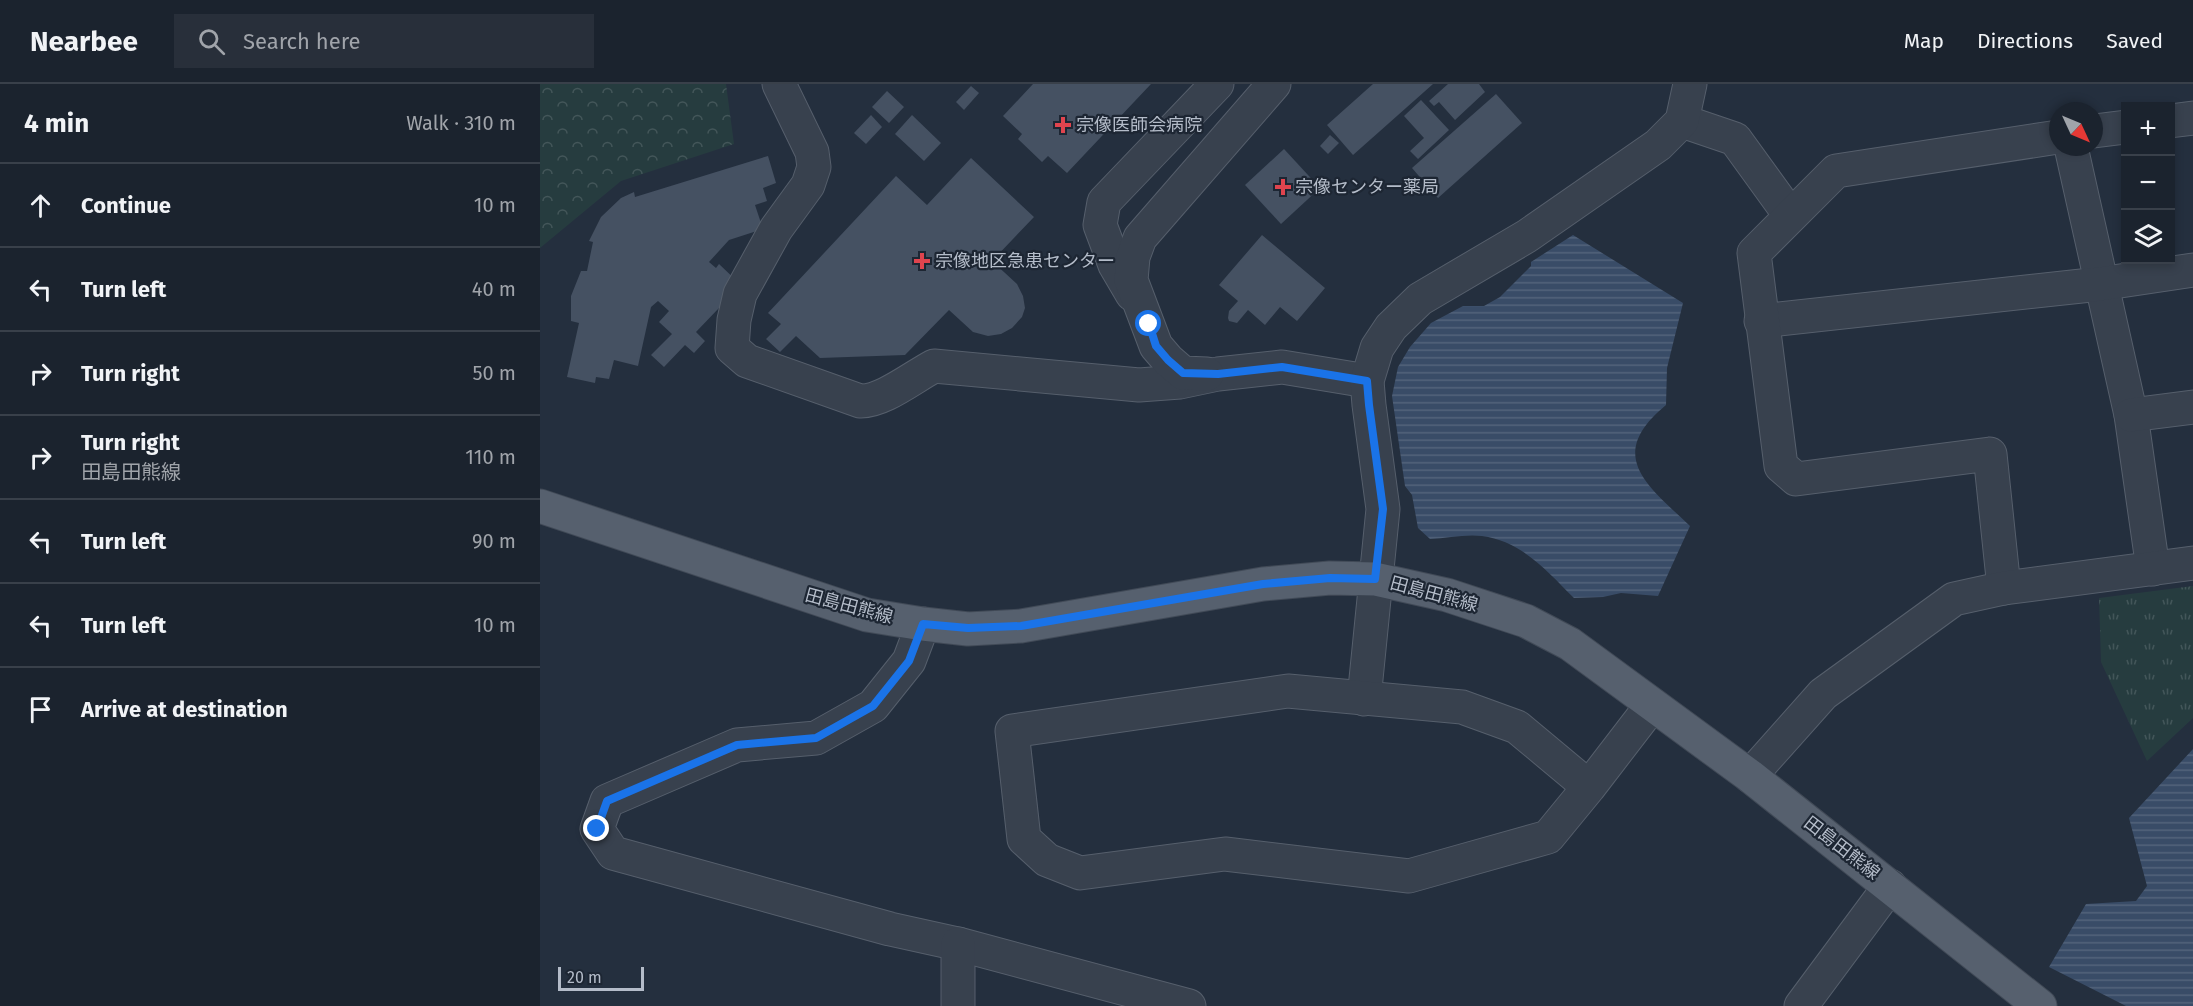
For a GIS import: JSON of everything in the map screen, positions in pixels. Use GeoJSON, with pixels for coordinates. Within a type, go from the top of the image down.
{"type":"FeatureCollection","features":[{"type":"Feature","properties":{"kind":"main road","name":"田島田熊線"},"geometry":{"type":"LineString","coordinates":[[540,506],[867,615],[923,624],[968,628],[1021,626],[1263,584],[1330,578],[1375,579],[1447,596],[1526,621],[1570,644],[1750,776],[2040,1006]]}},
{"type":"Feature","properties":{"kind":"street"},"geometry":{"type":"LineString","coordinates":[[779,84],[812,152],[814,167],[808,185],[776,229],[740,294],[734,320],[732,348],[747,361],[860,401],[882,396],[934,366],[1139,385],[1180,382],[1218,374],[1282,367],[1367,381]]}},
{"type":"Feature","properties":{"kind":"street"},"geometry":{"type":"LineString","coordinates":[[1149,324],[1115,265],[1100,225],[1104,202],[1217,84]]}},
{"type":"Feature","properties":{"kind":"street"},"geometry":{"type":"LineString","coordinates":[[1364,699],[1383,509],[1367,381],[1377,348],[1391,327],[1420,299],[1527,236],[1607,183],[1658,145],[1682,121],[1689,84]]}},
{"type":"Feature","properties":{"kind":"street"},"geometry":{"type":"LineString","coordinates":[[1218,374],[1183,373],[1156,346],[1131,280],[1133,257],[1140,238],[1255,91]]}},
{"type":"Feature","properties":{"kind":"street"},"geometry":{"type":"LineString","coordinates":[[2175,120],[2193,118]]}},
{"type":"Feature","properties":{"kind":"street"},"geometry":{"type":"LineString","coordinates":[[1682,121],[1736,139],[1790,215]]}},
{"type":"Feature","properties":{"kind":"street"},"geometry":{"type":"LineString","coordinates":[[2103,130],[2121,128]]}},
{"type":"Feature","properties":{"kind":"street"},"geometry":{"type":"LineString","coordinates":[[2004,588],[1990,454],[1796,478],[1781,466],[1754,253],[1836,171],[2049,138]]}},
{"type":"Feature","properties":{"kind":"street"},"geometry":{"type":"LineString","coordinates":[[2073,156],[2131,415],[2152,569]]}},
{"type":"Feature","properties":{"kind":"street"},"geometry":{"type":"LineString","coordinates":[[1761,321],[2100,284],[2193,270]]}},
{"type":"Feature","properties":{"kind":"street"},"geometry":{"type":"LineString","coordinates":[[2131,415],[2193,407]]}},
{"type":"Feature","properties":{"kind":"street"},"geometry":{"type":"LineString","coordinates":[[1750,776],[1823,694],[1954,599],[2004,588],[2193,563]]}},
{"type":"Feature","properties":{"kind":"street"},"geometry":{"type":"LineString","coordinates":[[923,624],[909,661],[873,706],[816,738],[737,745],[607,801],[597,829],[613,853],[890,929],[958,944],[1098,994],[1189,1006]]}},
{"type":"Feature","properties":{"kind":"street"},"geometry":{"type":"LineString","coordinates":[[1589,787],[1517,727],[1462,707],[1288,691],[1012,732],[1024,839],[1047,860],[1080,873],[1225,854],[1409,876],[1548,837],[1589,787],[1652,705]]}},
{"type":"Feature","properties":{"kind":"street"},"geometry":{"type":"LineString","coordinates":[[1801,1006],[1890,886]]}},
{"type":"Feature","properties":{"kind":"street"},"geometry":{"type":"LineString","coordinates":[[958,944],[958,1006]]}},
{"type":"Feature","properties":{"kind":"green space"},"geometry":{"type":"Polygon","coordinates":[[[540,84],[726,84],[734,144],[621,181],[540,248],[540,84]]]}},
{"type":"Feature","properties":{"kind":"green space"},"geometry":{"type":"Polygon","coordinates":[[[2193,586],[2193,718],[2147,761],[2101,662],[2099,598],[2193,586]]]}},
{"type":"Feature","properties":{"kind":"water"},"geometry":{"type":"Polygon","coordinates":[[[1573,235],[1683,303],[1667,368],[1666,405],[1648,423],[1638,440],[1635,455],[1639,470],[1648,484],[1690,526],[1658,596],[1621,593],[1603,597],[1574,598],[1533,559],[1510,544],[1482,536],[1430,539],[1418,528],[1412,495],[1405,486],[1392,396],[1398,367],[1410,347],[1431,323],[1463,306],[1484,306],[1500,297],[1531,266],[1531,262],[1573,235]]]}},
{"type":"Feature","properties":{"kind":"water"},"geometry":{"type":"Polygon","coordinates":[[[2193,749],[2193,1006],[2126,1006],[2049,967],[2086,904],[2136,901],[2147,886],[2129,818],[2193,749]]]}},
{"type":"Feature","properties":{"kind":"building","name":"宗像医師会病院"},"geometry":{"type":"Polygon","coordinates":[[[1033,84],[1151,84],[1067,173],[1048,156],[1042,162],[1018,139],[1022,134],[1003,116],[1033,84]]]}},
{"type":"Feature","properties":{"kind":"building"},"geometry":{"type":"Polygon","coordinates":[[[1373,84],[1433,84],[1353,155],[1327,125],[1373,84]]]}},
{"type":"Feature","properties":{"kind":"building"},"geometry":{"type":"Polygon","coordinates":[[[1448,84],[1479,84],[1485,92],[1455,120],[1439,102],[1434,106],[1429,101],[1448,84]]]}},
{"type":"Feature","properties":{"kind":"building"},"geometry":{"type":"Polygon","coordinates":[[[971,86],[979,93],[964,110],[956,102],[971,86]]]}},
{"type":"Feature","properties":{"kind":"building"},"geometry":{"type":"Polygon","coordinates":[[[887,91],[904,107],[889,123],[872,107],[887,91]]]}},
{"type":"Feature","properties":{"kind":"building"},"geometry":{"type":"Polygon","coordinates":[[[1496,94],[1522,123],[1438,198],[1412,168],[1496,94]]]}},
{"type":"Feature","properties":{"kind":"building"},"geometry":{"type":"Polygon","coordinates":[[[1421,100],[1449,130],[1418,159],[1410,151],[1424,138],[1404,116],[1421,100]]]}},
{"type":"Feature","properties":{"kind":"building"},"geometry":{"type":"Polygon","coordinates":[[[871,115],[882,127],[866,144],[854,133],[871,115]]]}},
{"type":"Feature","properties":{"kind":"building"},"geometry":{"type":"Polygon","coordinates":[[[912,115],[941,143],[924,161],[895,134],[912,115]]]}},
{"type":"Feature","properties":{"kind":"building"},"geometry":{"type":"Polygon","coordinates":[[[1330,135],[1339,143],[1328,154],[1320,146],[1330,135]]]}},
{"type":"Feature","properties":{"kind":"building","name":"宗像センター薬局"},"geometry":{"type":"Polygon","coordinates":[[[1284,149],[1320,188],[1281,224],[1245,185],[1284,149]]]}},
{"type":"Feature","properties":{"kind":"building"},"geometry":{"type":"Polygon","coordinates":[[[768,156],[776,183],[763,188],[767,201],[755,205],[763,229],[729,240],[709,262],[716,268],[719,264],[741,285],[696,332],[705,341],[694,353],[685,345],[664,367],[651,355],[672,334],[659,322],[669,311],[658,301],[651,307],[638,366],[614,360],[609,379],[596,377],[595,383],[567,377],[579,323],[571,321],[571,296],[581,271],[587,271],[593,242],[589,241],[601,217],[621,198],[634,192],[635,197],[768,156]]]}},
{"type":"Feature","properties":{"kind":"building"},"geometry":{"type":"Polygon","coordinates":[[[971,158],[1034,217],[992,261],[1017,284],[1023,296],[1025,308],[1022,317],[1012,328],[1001,334],[988,336],[973,332],[949,310],[905,355],[820,358],[796,336],[780,352],[766,339],[781,324],[768,313],[896,176],[927,205],[971,158]]]}},
{"type":"Feature","properties":{"kind":"building"},"geometry":{"type":"Polygon","coordinates":[[[1262,235],[1325,288],[1297,321],[1280,307],[1265,325],[1248,310],[1237,323],[1229,321],[1229,311],[1238,301],[1219,285],[1262,235]]]}},
{"type":"Feature","properties":{"kind":"place","name":"宗像医師会病院"},"geometry":{"type":"Point","coordinates":[1063,125]}},
{"type":"Feature","properties":{"kind":"place","name":"宗像センター薬局"},"geometry":{"type":"Point","coordinates":[1283,187]}},
{"type":"Feature","properties":{"kind":"place","name":"宗像地区急患センター"},"geometry":{"type":"Point","coordinates":[922,261]}},
{"type":"Feature","properties":{"kind":"route"},"geometry":{"type":"LineString","coordinates":[[597,829],[607,801],[737,745],[816,738],[873,706],[909,661],[923,624],[968,628],[1021,626],[1263,584],[1330,578],[1375,579],[1383,509],[1367,381],[1282,367],[1218,374],[1183,373],[1156,346],[1149,324]]}}]}
